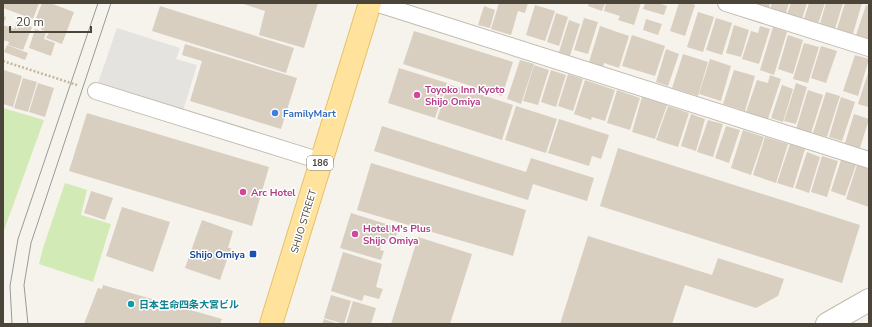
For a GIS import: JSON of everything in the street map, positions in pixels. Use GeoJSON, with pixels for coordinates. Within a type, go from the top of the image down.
{"type":"FeatureCollection","features":[{"type":"Feature","properties":{"kind":"main road","name":"SHIJO STREET"},"geometry":{"type":"LineString","coordinates":[[271,324],[370,3]]}},
{"type":"Feature","properties":{"kind":"street"},"geometry":{"type":"LineString","coordinates":[[827,324],[869,300]]}},
{"type":"Feature","properties":{"kind":"lane"},"geometry":{"type":"LineString","coordinates":[[375,3],[869,160]]}},
{"type":"Feature","properties":{"kind":"lane"},"geometry":{"type":"LineString","coordinates":[[726,3],[869,48]]}},
{"type":"Feature","properties":{"kind":"lane"},"geometry":{"type":"LineString","coordinates":[[96,90],[321,161]]}},
{"type":"Feature","properties":{"kind":"path"},"geometry":{"type":"LineString","coordinates":[[3,61],[96,90]]}},
{"type":"Feature","properties":{"kind":"green space"},"geometry":{"type":"Polygon","coordinates":[[[3,108],[44,120],[3,233],[3,108]]]}},
{"type":"Feature","properties":{"kind":"green space"},"geometry":{"type":"Polygon","coordinates":[[[65,183],[87,190],[81,215],[111,224],[93,282],[39,264],[65,183]]]}},
{"type":"Feature","properties":{"kind":"shaded area"},"geometry":{"type":"Polygon","coordinates":[[[117,28],[180,48],[176,59],[197,65],[183,111],[97,86],[117,28]]]}},
{"type":"Feature","properties":{"kind":"building"},"geometry":{"type":"Polygon","coordinates":[[[3,3],[39,3],[33,19],[3,8],[3,3]]]}},
{"type":"Feature","properties":{"kind":"building"},"geometry":{"type":"Polygon","coordinates":[[[42,3],[50,3],[74,12],[62,44],[46,38],[49,32],[41,30],[44,21],[36,18],[42,3]]]}},
{"type":"Feature","properties":{"kind":"building"},"geometry":{"type":"Polygon","coordinates":[[[240,3],[318,3],[304,48],[259,35],[265,11],[240,3]]]}},
{"type":"Feature","properties":{"kind":"building"},"geometry":{"type":"Polygon","coordinates":[[[499,3],[528,3],[525,13],[518,11],[511,35],[491,29],[499,3]]]}},
{"type":"Feature","properties":{"kind":"building"},"geometry":{"type":"Polygon","coordinates":[[[589,3],[605,3],[602,11],[588,6],[589,3]]]}},
{"type":"Feature","properties":{"kind":"building"},"geometry":{"type":"Polygon","coordinates":[[[606,3],[641,3],[634,25],[618,20],[620,16],[604,11],[606,3]]]}},
{"type":"Feature","properties":{"kind":"building"},"geometry":{"type":"Polygon","coordinates":[[[645,3],[658,3],[667,6],[664,15],[643,9],[645,3]]]}},
{"type":"Feature","properties":{"kind":"building"},"geometry":{"type":"Polygon","coordinates":[[[679,3],[690,3],[695,5],[685,36],[670,31],[679,3]]]}},
{"type":"Feature","properties":{"kind":"building"},"geometry":{"type":"Polygon","coordinates":[[[754,3],[770,3],[768,12],[753,7],[754,3]]]}},
{"type":"Feature","properties":{"kind":"building"},"geometry":{"type":"Polygon","coordinates":[[[772,3],[789,3],[785,16],[769,12],[772,3]]]}},
{"type":"Feature","properties":{"kind":"building"},"geometry":{"type":"Polygon","coordinates":[[[791,3],[807,3],[801,22],[786,17],[791,3]]]}},
{"type":"Feature","properties":{"kind":"building"},"geometry":{"type":"Polygon","coordinates":[[[809,3],[825,3],[817,27],[803,22],[809,3]]]}},
{"type":"Feature","properties":{"kind":"building"},"geometry":{"type":"Polygon","coordinates":[[[826,3],[843,3],[834,32],[819,27],[826,3]]]}},
{"type":"Feature","properties":{"kind":"building"},"geometry":{"type":"Polygon","coordinates":[[[845,3],[862,3],[852,37],[836,32],[845,3]]]}},
{"type":"Feature","properties":{"kind":"building"},"geometry":{"type":"Polygon","coordinates":[[[535,5],[555,11],[545,41],[526,35],[535,5]]]}},
{"type":"Feature","properties":{"kind":"building"},"geometry":{"type":"Polygon","coordinates":[[[866,5],[869,6],[869,43],[855,38],[866,5]]]}},
{"type":"Feature","properties":{"kind":"building"},"geometry":{"type":"Polygon","coordinates":[[[160,6],[294,48],[286,73],[152,31],[160,6]]]}},
{"type":"Feature","properties":{"kind":"building"},"geometry":{"type":"Polygon","coordinates":[[[484,6],[495,10],[490,28],[478,25],[484,6]]]}},
{"type":"Feature","properties":{"kind":"building"},"geometry":{"type":"Polygon","coordinates":[[[698,12],[714,17],[703,52],[687,47],[698,12]]]}},
{"type":"Feature","properties":{"kind":"building"},"geometry":{"type":"Polygon","coordinates":[[[556,13],[568,17],[559,46],[547,42],[556,13]]]}},
{"type":"Feature","properties":{"kind":"building"},"geometry":{"type":"Polygon","coordinates":[[[3,16],[6,17],[3,25],[3,16]]]}},
{"type":"Feature","properties":{"kind":"building"},"geometry":{"type":"Polygon","coordinates":[[[584,18],[598,22],[588,54],[574,50],[584,18]]]}},
{"type":"Feature","properties":{"kind":"building"},"geometry":{"type":"Polygon","coordinates":[[[716,18],[732,23],[722,55],[706,50],[716,18]]]}},
{"type":"Feature","properties":{"kind":"building"},"geometry":{"type":"Polygon","coordinates":[[[646,19],[662,24],[658,35],[643,30],[646,19]]]}},
{"type":"Feature","properties":{"kind":"building"},"geometry":{"type":"Polygon","coordinates":[[[569,20],[580,24],[570,56],[559,52],[569,20]]]}},
{"type":"Feature","properties":{"kind":"building"},"geometry":{"type":"Polygon","coordinates":[[[17,21],[32,27],[23,50],[8,45],[9,42],[3,40],[3,25],[14,29],[17,21]]]}},
{"type":"Feature","properties":{"kind":"building"},"geometry":{"type":"Polygon","coordinates":[[[734,25],[749,30],[741,57],[726,53],[734,25]]]}},
{"type":"Feature","properties":{"kind":"building"},"geometry":{"type":"Polygon","coordinates":[[[600,26],[629,36],[619,68],[604,63],[603,67],[589,62],[600,26]]]}},
{"type":"Feature","properties":{"kind":"building"},"geometry":{"type":"Polygon","coordinates":[[[760,26],[770,29],[759,64],[742,59],[751,31],[758,33],[760,26]]]}},
{"type":"Feature","properties":{"kind":"building"},"geometry":{"type":"Polygon","coordinates":[[[773,27],[787,32],[774,75],[760,70],[773,27]]]}},
{"type":"Feature","properties":{"kind":"building"},"geometry":{"type":"Polygon","coordinates":[[[35,29],[46,33],[44,39],[55,43],[51,56],[29,48],[35,29]]]}},
{"type":"Feature","properties":{"kind":"building"},"geometry":{"type":"Polygon","coordinates":[[[414,31],[513,62],[502,96],[403,64],[414,31]]]}},
{"type":"Feature","properties":{"kind":"building"},"geometry":{"type":"Polygon","coordinates":[[[632,35],[665,46],[655,76],[622,66],[632,35]]]}},
{"type":"Feature","properties":{"kind":"building"},"geometry":{"type":"Polygon","coordinates":[[[788,35],[803,40],[793,74],[778,69],[788,35]]]}},
{"type":"Feature","properties":{"kind":"building"},"geometry":{"type":"Polygon","coordinates":[[[804,43],[819,47],[808,83],[793,79],[804,43]]]}},
{"type":"Feature","properties":{"kind":"building"},"geometry":{"type":"Polygon","coordinates":[[[185,44],[297,78],[281,129],[190,101],[202,61],[182,55],[185,44]]]}},
{"type":"Feature","properties":{"kind":"building"},"geometry":{"type":"Polygon","coordinates":[[[7,45],[28,53],[25,60],[4,52],[7,45]]]}},
{"type":"Feature","properties":{"kind":"building"},"geometry":{"type":"Polygon","coordinates":[[[821,46],[837,51],[826,83],[811,78],[821,46]]]}},
{"type":"Feature","properties":{"kind":"building"},"geometry":{"type":"Polygon","coordinates":[[[666,49],[679,54],[668,86],[656,82],[666,49]]]}},
{"type":"Feature","properties":{"kind":"building"},"geometry":{"type":"Polygon","coordinates":[[[683,54],[708,62],[698,96],[672,88],[683,54]]]}},
{"type":"Feature","properties":{"kind":"building"},"geometry":{"type":"Polygon","coordinates":[[[855,55],[869,59],[858,96],[843,91],[855,55]]]}},
{"type":"Feature","properties":{"kind":"building"},"geometry":{"type":"Polygon","coordinates":[[[710,59],[731,66],[721,101],[699,94],[710,59]]]}},
{"type":"Feature","properties":{"kind":"building"},"geometry":{"type":"Polygon","coordinates":[[[520,60],[534,64],[521,104],[507,99],[520,60]]]}},
{"type":"Feature","properties":{"kind":"building"},"geometry":{"type":"Polygon","coordinates":[[[534,65],[549,70],[538,105],[523,101],[534,65]]]}},
{"type":"Feature","properties":{"kind":"building"},"geometry":{"type":"Polygon","coordinates":[[[399,68],[447,83],[435,118],[388,103],[399,68]]]}},
{"type":"Feature","properties":{"kind":"building"},"geometry":{"type":"Polygon","coordinates":[[[4,70],[22,76],[13,107],[3,104],[4,70]]]}},
{"type":"Feature","properties":{"kind":"building"},"geometry":{"type":"Polygon","coordinates":[[[551,70],[566,75],[556,107],[541,102],[551,70]]]}},
{"type":"Feature","properties":{"kind":"building"},"geometry":{"type":"Polygon","coordinates":[[[734,70],[755,76],[745,111],[723,104],[734,70]]]}},
{"type":"Feature","properties":{"kind":"building"},"geometry":{"type":"Polygon","coordinates":[[[869,70],[869,103],[868,107],[858,104],[869,70]]]}},
{"type":"Feature","properties":{"kind":"building"},"geometry":{"type":"Polygon","coordinates":[[[568,74],[583,79],[573,111],[558,106],[568,74]]]}},
{"type":"Feature","properties":{"kind":"building"},"geometry":{"type":"Polygon","coordinates":[[[770,75],[781,79],[768,119],[746,112],[757,80],[768,83],[770,75]]]}},
{"type":"Feature","properties":{"kind":"building"},"geometry":{"type":"Polygon","coordinates":[[[23,78],[37,82],[28,112],[14,108],[23,78]]]}},
{"type":"Feature","properties":{"kind":"building"},"geometry":{"type":"Polygon","coordinates":[[[585,80],[615,90],[605,121],[592,117],[591,120],[574,114],[585,80]]]}},
{"type":"Feature","properties":{"kind":"building"},"geometry":{"type":"Polygon","coordinates":[[[38,83],[54,88],[45,117],[29,112],[38,83]]]}},
{"type":"Feature","properties":{"kind":"building"},"geometry":{"type":"Polygon","coordinates":[[[796,83],[807,87],[796,124],[784,121],[796,83]]]}},
{"type":"Feature","properties":{"kind":"building"},"geometry":{"type":"Polygon","coordinates":[[[448,84],[513,105],[502,140],[437,119],[448,84]]]}},
{"type":"Feature","properties":{"kind":"building"},"geometry":{"type":"Polygon","coordinates":[[[782,85],[793,89],[783,122],[771,118],[782,85]]]}},
{"type":"Feature","properties":{"kind":"building"},"geometry":{"type":"Polygon","coordinates":[[[617,90],[640,98],[630,130],[607,123],[617,90]]]}},
{"type":"Feature","properties":{"kind":"building"},"geometry":{"type":"Polygon","coordinates":[[[808,90],[823,95],[811,133],[796,129],[808,90]]]}},
{"type":"Feature","properties":{"kind":"building"},"geometry":{"type":"Polygon","coordinates":[[[826,92],[840,96],[827,137],[813,133],[826,92]]]}},
{"type":"Feature","properties":{"kind":"building"},"geometry":{"type":"Polygon","coordinates":[[[642,97],[667,105],[655,139],[632,132],[642,97]]]}},
{"type":"Feature","properties":{"kind":"building"},"geometry":{"type":"Polygon","coordinates":[[[841,97],[855,102],[842,141],[829,137],[841,97]]]}},
{"type":"Feature","properties":{"kind":"building"},"geometry":{"type":"Polygon","coordinates":[[[516,106],[557,119],[546,153],[505,140],[516,106]]]}},
{"type":"Feature","properties":{"kind":"building"},"geometry":{"type":"Polygon","coordinates":[[[668,106],[689,113],[678,147],[656,140],[668,106]]]}},
{"type":"Feature","properties":{"kind":"building"},"geometry":{"type":"Polygon","coordinates":[[[87,113],[269,167],[252,226],[69,171],[87,113]]]}},
{"type":"Feature","properties":{"kind":"building"},"geometry":{"type":"Polygon","coordinates":[[[691,114],[705,119],[696,151],[681,146],[691,114]]]}},
{"type":"Feature","properties":{"kind":"building"},"geometry":{"type":"Polygon","coordinates":[[[854,114],[869,119],[860,148],[845,143],[854,114]]]}},
{"type":"Feature","properties":{"kind":"building"},"geometry":{"type":"Polygon","coordinates":[[[559,119],[609,135],[601,159],[592,156],[589,166],[548,153],[559,119]]]}},
{"type":"Feature","properties":{"kind":"building"},"geometry":{"type":"Polygon","coordinates":[[[708,120],[723,124],[713,157],[697,152],[708,120]]]}},
{"type":"Feature","properties":{"kind":"building"},"geometry":{"type":"Polygon","coordinates":[[[382,126],[526,172],[531,158],[594,178],[587,201],[533,184],[528,200],[374,151],[382,126]]]}},
{"type":"Feature","properties":{"kind":"building"},"geometry":{"type":"Polygon","coordinates":[[[726,126],[740,130],[729,163],[715,158],[726,126]]]}},
{"type":"Feature","properties":{"kind":"building"},"geometry":{"type":"Polygon","coordinates":[[[743,130],[764,137],[751,175],[731,168],[743,130]]]}},
{"type":"Feature","properties":{"kind":"building"},"geometry":{"type":"Polygon","coordinates":[[[765,137],[788,144],[776,183],[753,175],[765,137]]]}},
{"type":"Feature","properties":{"kind":"building"},"geometry":{"type":"Polygon","coordinates":[[[790,144],[805,149],[793,188],[777,183],[790,144]]]}},
{"type":"Feature","properties":{"kind":"building"},"geometry":{"type":"Polygon","coordinates":[[[618,148],[860,225],[842,283],[600,206],[618,148]]]}},
{"type":"Feature","properties":{"kind":"building"},"geometry":{"type":"Polygon","coordinates":[[[807,152],[820,157],[809,193],[795,188],[807,152]]]}},
{"type":"Feature","properties":{"kind":"building"},"geometry":{"type":"Polygon","coordinates":[[[822,156],[838,161],[827,197],[811,192],[822,156]]]}},
{"type":"Feature","properties":{"kind":"building"},"geometry":{"type":"Polygon","coordinates":[[[841,160],[856,165],[845,196],[831,191],[841,160]]]}},
{"type":"Feature","properties":{"kind":"building"},"geometry":{"type":"Polygon","coordinates":[[[371,163],[526,210],[513,256],[357,210],[371,163]]]}},
{"type":"Feature","properties":{"kind":"building"},"geometry":{"type":"Polygon","coordinates":[[[857,165],[869,169],[869,207],[846,199],[857,165]]]}},
{"type":"Feature","properties":{"kind":"building"},"geometry":{"type":"Polygon","coordinates":[[[91,191],[113,198],[105,220],[84,213],[91,191]]]}},
{"type":"Feature","properties":{"kind":"building"},"geometry":{"type":"Polygon","coordinates":[[[122,207],[170,222],[153,272],[106,256],[122,207]]]}},
{"type":"Feature","properties":{"kind":"building"},"geometry":{"type":"Polygon","coordinates":[[[351,213],[399,228],[396,236],[389,235],[387,241],[383,239],[380,250],[384,251],[381,260],[340,248],[351,213]]]}},
{"type":"Feature","properties":{"kind":"building"},"geometry":{"type":"Polygon","coordinates":[[[202,220],[233,231],[228,248],[231,248],[220,280],[185,268],[202,220]]]}},
{"type":"Feature","properties":{"kind":"building"},"geometry":{"type":"Polygon","coordinates":[[[588,236],[712,275],[718,258],[784,279],[778,296],[756,308],[685,285],[672,324],[560,324],[588,236]]]}},
{"type":"Feature","properties":{"kind":"building"},"geometry":{"type":"Polygon","coordinates":[[[418,237],[472,254],[450,324],[391,324],[418,237]]]}},
{"type":"Feature","properties":{"kind":"building"},"geometry":{"type":"Polygon","coordinates":[[[343,252],[382,264],[376,287],[383,289],[379,299],[364,295],[362,301],[331,291],[343,252]]]}},
{"type":"Feature","properties":{"kind":"building","name":"日本生命四条大宮ビル"},"geometry":{"type":"Polygon","coordinates":[[[103,285],[222,319],[220,324],[84,324],[98,288],[102,289],[103,285]]]}},
{"type":"Feature","properties":{"kind":"building"},"geometry":{"type":"Polygon","coordinates":[[[331,295],[351,301],[344,324],[324,318],[331,295]]]}},
{"type":"Feature","properties":{"kind":"building"},"geometry":{"type":"Polygon","coordinates":[[[353,301],[376,308],[371,324],[346,324],[353,301]]]}},
{"type":"Feature","properties":{"kind":"building"},"geometry":{"type":"Polygon","coordinates":[[[324,319],[339,324],[322,324],[324,319]]]}},
{"type":"Feature","properties":{"kind":"tram line"},"geometry":{"type":"LineString","coordinates":[[12,324],[10,286],[18,239],[98,3]]}},
{"type":"Feature","properties":{"kind":"tram line"},"geometry":{"type":"LineString","coordinates":[[28,324],[24,285],[31,243],[111,3]]}},
{"type":"Feature","properties":{"kind":"place","name":"Toyoko Inn Kyoto Shijo Omiya"},"geometry":{"type":"Point","coordinates":[417,95]}},
{"type":"Feature","properties":{"kind":"place","name":"FamilyMart"},"geometry":{"type":"Point","coordinates":[275,113]}},
{"type":"Feature","properties":{"kind":"place","name":"Arc Hotel"},"geometry":{"type":"Point","coordinates":[243,192]}},
{"type":"Feature","properties":{"kind":"place","name":"Hotel M's Plus Shijo Omiya"},"geometry":{"type":"Point","coordinates":[355,234]}},
{"type":"Feature","properties":{"kind":"place","name":"Shijo Omiya"},"geometry":{"type":"Point","coordinates":[253,254]}},
{"type":"Feature","properties":{"kind":"place","name":"日本生命四条大宮ビル"},"geometry":{"type":"Point","coordinates":[131,304]}}]}
